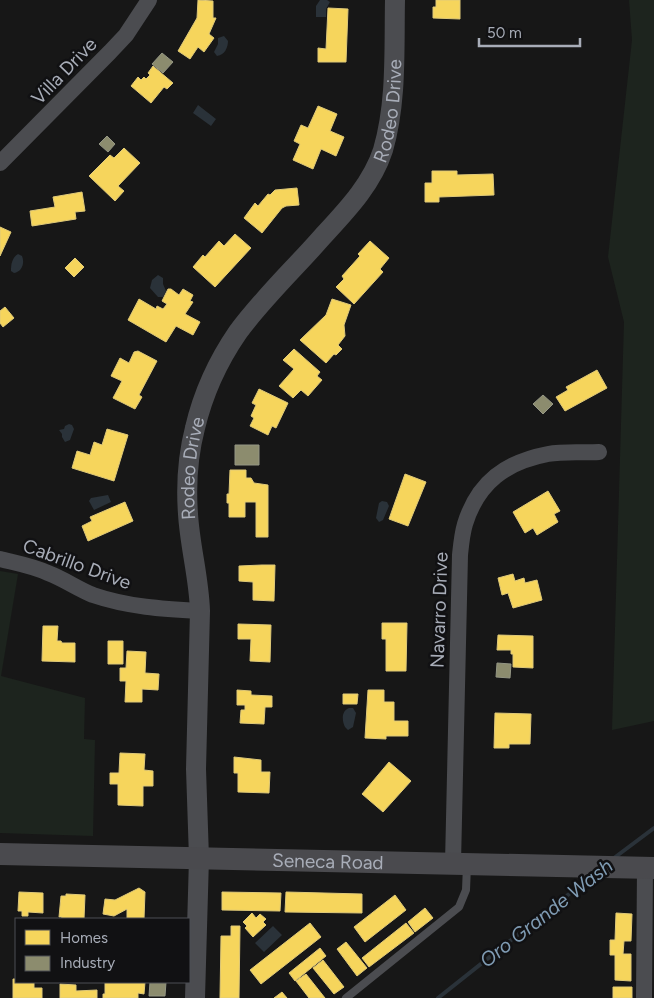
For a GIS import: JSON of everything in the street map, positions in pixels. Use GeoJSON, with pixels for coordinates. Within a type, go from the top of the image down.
{"type":"FeatureCollection","features":[{"type":"Feature","properties":{"kind":"main road","name":"Seneca Road"},"geometry":{"type":"LineString","coordinates":[[0,854],[647,867]]}},
{"type":"Feature","properties":{"kind":"street","name":"Villa Drive"},"geometry":{"type":"LineString","coordinates":[[0,163],[116,46],[149,0]]}},
{"type":"Feature","properties":{"kind":"street","name":"Rodeo Drive"},"geometry":{"type":"LineString","coordinates":[[195,998],[199,858],[196,770],[200,611],[199,590],[188,513],[187,483],[190,452],[205,394],[238,332],[352,204],[369,180],[382,151],[390,117],[394,0]]}},
{"type":"Feature","properties":{"kind":"street","name":"Navarro Drive"},"geometry":{"type":"LineString","coordinates":[[460,863],[460,555],[464,526],[474,501],[487,483],[502,470],[526,459],[550,453],[599,452]]}},
{"type":"Feature","properties":{"kind":"street","name":"Cabrillo Drive"},"geometry":{"type":"LineString","coordinates":[[0,559],[48,573],[92,594],[120,603],[152,608],[200,611]]}},
{"type":"Feature","properties":{"kind":"street"},"geometry":{"type":"LineString","coordinates":[[644,998],[649,931],[647,867]]}},
{"type":"Feature","properties":{"kind":"lane"},"geometry":{"type":"LineString","coordinates":[[346,998],[459,908],[466,890],[460,863]]}},
{"type":"Feature","properties":{"kind":"shaded area"},"geometry":{"type":"Polygon","coordinates":[[[320,0],[330,2],[326,9],[326,17],[316,17],[316,6],[320,0]]]}},
{"type":"Feature","properties":{"kind":"shaded area"},"geometry":{"type":"Polygon","coordinates":[[[629,0],[654,0],[654,721],[612,730],[624,322],[608,257],[632,40],[629,0]]]}},
{"type":"Feature","properties":{"kind":"shaded area"},"geometry":{"type":"Polygon","coordinates":[[[224,36],[228,41],[227,48],[222,54],[217,56],[214,52],[218,44],[218,38],[224,36]]]}},
{"type":"Feature","properties":{"kind":"shaded area"},"geometry":{"type":"Polygon","coordinates":[[[198,105],[216,119],[211,126],[193,113],[198,105]]]}},
{"type":"Feature","properties":{"kind":"shaded area"},"geometry":{"type":"Polygon","coordinates":[[[18,254],[22,256],[23,264],[19,271],[14,273],[11,271],[12,264],[14,257],[18,254]]]}},
{"type":"Feature","properties":{"kind":"shaded area"},"geometry":{"type":"Polygon","coordinates":[[[158,275],[163,278],[166,291],[163,297],[158,297],[150,288],[152,280],[158,275]]]}},
{"type":"Feature","properties":{"kind":"shaded area"},"geometry":{"type":"Polygon","coordinates":[[[69,424],[74,429],[70,440],[65,442],[59,430],[64,429],[69,424]]]}},
{"type":"Feature","properties":{"kind":"shaded area"},"geometry":{"type":"Polygon","coordinates":[[[108,495],[111,502],[94,510],[89,501],[91,498],[108,495]]]}},
{"type":"Feature","properties":{"kind":"shaded area"},"geometry":{"type":"Polygon","coordinates":[[[382,501],[387,502],[389,506],[383,520],[379,522],[376,518],[379,503],[382,501]]]}},
{"type":"Feature","properties":{"kind":"shaded area"},"geometry":{"type":"Polygon","coordinates":[[[0,571],[18,574],[1,676],[85,698],[84,739],[95,740],[93,836],[0,833],[0,571]]]}},
{"type":"Feature","properties":{"kind":"shaded area"},"geometry":{"type":"Polygon","coordinates":[[[353,708],[356,713],[353,727],[348,730],[344,725],[343,716],[346,709],[353,708]]]}},
{"type":"Feature","properties":{"kind":"shaded area"},"geometry":{"type":"Polygon","coordinates":[[[273,926],[282,935],[264,952],[255,943],[273,926]]]}},
{"type":"Feature","properties":{"kind":"building: Homes"},"geometry":{"type":"Polygon","coordinates":[[[198,0],[213,1],[213,18],[216,18],[209,34],[214,38],[204,52],[198,47],[190,59],[178,51],[197,18],[198,0]]]}},
{"type":"Feature","properties":{"kind":"building: Homes"},"geometry":{"type":"Polygon","coordinates":[[[436,0],[460,0],[460,19],[433,18],[433,7],[436,7],[436,0]]]}},
{"type":"Feature","properties":{"kind":"building: Homes"},"geometry":{"type":"Polygon","coordinates":[[[328,8],[348,9],[346,62],[318,62],[318,48],[326,49],[328,8]]]}},
{"type":"Feature","properties":{"kind":"building: Homes"},"geometry":{"type":"Polygon","coordinates":[[[153,66],[173,83],[167,89],[164,87],[151,103],[131,86],[138,77],[141,80],[144,77],[146,79],[150,75],[148,73],[153,66]]]}},
{"type":"Feature","properties":{"kind":"building: Homes"},"geometry":{"type":"Polygon","coordinates":[[[318,106],[337,114],[330,131],[344,137],[336,156],[321,149],[313,169],[293,160],[300,144],[294,141],[301,125],[308,128],[318,106]]]}},
{"type":"Feature","properties":{"kind":"building: Homes"},"geometry":{"type":"Polygon","coordinates":[[[124,148],[140,163],[118,186],[124,191],[115,201],[89,176],[110,155],[114,158],[124,148]]]}},
{"type":"Feature","properties":{"kind":"building: Homes"},"geometry":{"type":"Polygon","coordinates":[[[432,171],[457,171],[457,175],[493,174],[494,195],[439,197],[439,202],[425,202],[425,183],[432,183],[432,171]]]}},
{"type":"Feature","properties":{"kind":"building: Homes"},"geometry":{"type":"Polygon","coordinates":[[[297,188],[299,205],[282,208],[262,233],[244,218],[255,203],[258,206],[268,194],[270,195],[275,190],[297,188]]]}},
{"type":"Feature","properties":{"kind":"building: Homes"},"geometry":{"type":"Polygon","coordinates":[[[82,192],[85,211],[75,212],[76,219],[32,226],[30,211],[55,207],[53,197],[82,192]]]}},
{"type":"Feature","properties":{"kind":"building: Homes"},"geometry":{"type":"Polygon","coordinates":[[[0,227],[11,232],[0,256],[0,227]]]}},
{"type":"Feature","properties":{"kind":"building: Homes"},"geometry":{"type":"Polygon","coordinates":[[[235,234],[251,248],[215,287],[193,267],[219,241],[224,246],[235,234]]]}},
{"type":"Feature","properties":{"kind":"building: Homes"},"geometry":{"type":"Polygon","coordinates":[[[370,241],[389,258],[380,269],[383,272],[354,304],[336,287],[344,279],[342,276],[360,256],[358,254],[370,241]]]}},
{"type":"Feature","properties":{"kind":"building: Homes"},"geometry":{"type":"Polygon","coordinates":[[[75,258],[84,267],[74,277],[65,268],[75,258]]]}},
{"type":"Feature","properties":{"kind":"building: Homes"},"geometry":{"type":"Polygon","coordinates":[[[168,289],[179,295],[183,289],[193,295],[190,301],[193,302],[185,314],[200,322],[193,335],[176,326],[166,342],[128,320],[139,299],[156,309],[157,306],[163,309],[167,304],[162,301],[168,289]]]}},
{"type":"Feature","properties":{"kind":"building: Homes"},"geometry":{"type":"Polygon","coordinates":[[[332,299],[351,305],[344,325],[345,336],[338,345],[342,349],[336,355],[334,354],[326,363],[300,340],[326,315],[332,299]]]}},
{"type":"Feature","properties":{"kind":"building: Homes"},"geometry":{"type":"Polygon","coordinates":[[[5,307],[14,318],[3,327],[0,323],[0,311],[5,307]]]}},
{"type":"Feature","properties":{"kind":"building: Homes"},"geometry":{"type":"Polygon","coordinates":[[[294,349],[320,372],[317,376],[322,380],[308,396],[301,390],[293,398],[279,386],[294,369],[283,360],[294,349]]]}},
{"type":"Feature","properties":{"kind":"building: Homes"},"geometry":{"type":"Polygon","coordinates":[[[138,351],[157,361],[139,395],[142,397],[135,409],[113,398],[122,381],[111,376],[120,358],[129,363],[134,352],[138,351]]]}},
{"type":"Feature","properties":{"kind":"building: Homes"},"geometry":{"type":"Polygon","coordinates":[[[597,370],[607,388],[565,411],[556,397],[568,390],[566,387],[597,370]]]}},
{"type":"Feature","properties":{"kind":"building: Homes"},"geometry":{"type":"Polygon","coordinates":[[[259,389],[288,403],[276,428],[272,426],[268,435],[250,426],[254,418],[251,416],[256,405],[252,403],[259,389]]]}},
{"type":"Feature","properties":{"kind":"building: Homes"},"geometry":{"type":"Polygon","coordinates":[[[107,429],[128,435],[114,481],[72,468],[77,451],[90,455],[94,442],[102,445],[107,429]]]}},
{"type":"Feature","properties":{"kind":"building: Homes"},"geometry":{"type":"Polygon","coordinates":[[[230,470],[246,470],[246,478],[251,478],[254,483],[268,485],[268,537],[256,537],[256,502],[245,502],[245,517],[229,517],[227,494],[229,494],[230,470]]]}},
{"type":"Feature","properties":{"kind":"building: Homes"},"geometry":{"type":"Polygon","coordinates":[[[405,474],[426,482],[408,526],[389,519],[405,474]]]}},
{"type":"Feature","properties":{"kind":"building: Homes"},"geometry":{"type":"Polygon","coordinates":[[[548,491],[560,511],[554,514],[558,522],[537,535],[533,528],[525,533],[513,512],[548,491]]]}},
{"type":"Feature","properties":{"kind":"building: Homes"},"geometry":{"type":"Polygon","coordinates":[[[125,502],[133,521],[88,541],[82,526],[92,521],[90,517],[125,502]]]}},
{"type":"Feature","properties":{"kind":"building: Homes"},"geometry":{"type":"Polygon","coordinates":[[[275,565],[274,601],[253,600],[253,582],[239,581],[239,566],[275,565]]]}},
{"type":"Feature","properties":{"kind":"building: Homes"},"geometry":{"type":"Polygon","coordinates":[[[513,574],[515,581],[524,578],[525,583],[537,580],[542,600],[513,608],[508,593],[502,595],[498,578],[513,574]]]}},
{"type":"Feature","properties":{"kind":"building: Homes"},"geometry":{"type":"Polygon","coordinates":[[[382,623],[407,623],[406,671],[386,671],[386,639],[382,639],[382,623]]]}},
{"type":"Feature","properties":{"kind":"building: Homes"},"geometry":{"type":"Polygon","coordinates":[[[238,624],[271,625],[270,662],[250,661],[251,639],[238,639],[238,624]]]}},
{"type":"Feature","properties":{"kind":"building: Homes"},"geometry":{"type":"Polygon","coordinates":[[[43,626],[58,626],[57,641],[75,643],[75,662],[42,661],[43,626]]]}},
{"type":"Feature","properties":{"kind":"building: Homes"},"geometry":{"type":"Polygon","coordinates":[[[498,635],[533,636],[533,668],[513,667],[513,654],[511,654],[511,650],[497,650],[498,635]]]}},
{"type":"Feature","properties":{"kind":"building: Homes"},"geometry":{"type":"Polygon","coordinates":[[[108,641],[123,641],[123,664],[108,664],[108,641]]]}},
{"type":"Feature","properties":{"kind":"building: Homes"},"geometry":{"type":"Polygon","coordinates":[[[127,651],[146,652],[145,673],[159,674],[158,690],[142,689],[142,702],[125,702],[126,681],[120,681],[120,668],[126,668],[127,651]]]}},
{"type":"Feature","properties":{"kind":"building: Homes"},"geometry":{"type":"Polygon","coordinates":[[[237,690],[251,691],[251,695],[272,696],[272,707],[265,707],[264,724],[240,723],[241,710],[245,710],[245,705],[237,705],[237,690]]]}},
{"type":"Feature","properties":{"kind":"building: Homes"},"geometry":{"type":"Polygon","coordinates":[[[368,690],[384,690],[384,702],[394,702],[394,721],[408,721],[408,736],[386,736],[386,739],[365,738],[368,690]]]}},
{"type":"Feature","properties":{"kind":"building: Homes"},"geometry":{"type":"Polygon","coordinates":[[[343,694],[358,694],[357,704],[343,704],[343,694]]]}},
{"type":"Feature","properties":{"kind":"building: Homes"},"geometry":{"type":"Polygon","coordinates":[[[495,713],[531,714],[530,744],[509,744],[509,748],[494,748],[495,713]]]}},
{"type":"Feature","properties":{"kind":"building: Homes"},"geometry":{"type":"Polygon","coordinates":[[[120,753],[145,754],[144,770],[153,771],[153,786],[143,786],[143,806],[118,805],[118,784],[110,784],[110,773],[119,773],[120,753]]]}},
{"type":"Feature","properties":{"kind":"building: Homes"},"geometry":{"type":"Polygon","coordinates":[[[234,757],[261,760],[261,772],[270,772],[269,793],[238,792],[238,773],[234,773],[234,757]]]}},
{"type":"Feature","properties":{"kind":"building: Homes"},"geometry":{"type":"Polygon","coordinates":[[[389,762],[411,781],[383,812],[362,794],[389,762]]]}},
{"type":"Feature","properties":{"kind":"building: Homes"},"geometry":{"type":"Polygon","coordinates":[[[139,888],[145,892],[144,918],[127,918],[127,909],[114,916],[103,914],[105,899],[115,900],[139,888]]]}},
{"type":"Feature","properties":{"kind":"building: Homes"},"geometry":{"type":"Polygon","coordinates":[[[19,892],[43,893],[43,913],[28,912],[28,916],[22,916],[22,911],[18,911],[19,892]]]}},
{"type":"Feature","properties":{"kind":"building: Homes"},"geometry":{"type":"Polygon","coordinates":[[[222,892],[281,893],[280,911],[222,910],[222,892]]]}},
{"type":"Feature","properties":{"kind":"building: Homes"},"geometry":{"type":"Polygon","coordinates":[[[286,892],[362,894],[362,913],[285,912],[286,892]]]}},
{"type":"Feature","properties":{"kind":"building: Homes"},"geometry":{"type":"Polygon","coordinates":[[[66,894],[85,895],[84,918],[59,917],[61,896],[66,896],[66,894]]]}},
{"type":"Feature","properties":{"kind":"building: Homes"},"geometry":{"type":"Polygon","coordinates":[[[395,895],[406,910],[365,942],[354,927],[395,895]]]}},
{"type":"Feature","properties":{"kind":"building: Homes"},"geometry":{"type":"Polygon","coordinates":[[[425,908],[433,918],[415,932],[408,922],[425,908]]]}},
{"type":"Feature","properties":{"kind":"building: Homes"},"geometry":{"type":"Polygon","coordinates":[[[252,913],[256,918],[260,914],[266,919],[263,922],[266,925],[253,937],[245,928],[247,926],[243,922],[252,913]]]}},
{"type":"Feature","properties":{"kind":"building: Homes"},"geometry":{"type":"Polygon","coordinates":[[[616,913],[632,914],[631,941],[624,941],[623,954],[631,954],[631,981],[615,980],[615,955],[610,955],[610,940],[615,940],[616,913]]]}},
{"type":"Feature","properties":{"kind":"building: Homes"},"geometry":{"type":"Polygon","coordinates":[[[310,923],[321,937],[261,984],[250,970],[310,923]]]}},
{"type":"Feature","properties":{"kind":"building: Homes"},"geometry":{"type":"Polygon","coordinates":[[[406,923],[414,933],[369,967],[362,958],[406,923]]]}},
{"type":"Feature","properties":{"kind":"building: Homes"},"geometry":{"type":"Polygon","coordinates":[[[231,926],[240,926],[239,998],[220,998],[221,936],[231,936],[231,926]]]}},
{"type":"Feature","properties":{"kind":"building: Homes"},"geometry":{"type":"Polygon","coordinates":[[[346,942],[367,968],[357,976],[337,949],[346,942]]]}},
{"type":"Feature","properties":{"kind":"building: Homes"},"geometry":{"type":"Polygon","coordinates":[[[320,948],[326,956],[295,981],[289,973],[320,948]]]}},
{"type":"Feature","properties":{"kind":"building: Homes"},"geometry":{"type":"Polygon","coordinates":[[[323,960],[344,987],[334,994],[313,968],[323,960]]]}},
{"type":"Feature","properties":{"kind":"building: Homes"},"geometry":{"type":"Polygon","coordinates":[[[306,974],[325,998],[309,998],[296,981],[306,974]]]}},
{"type":"Feature","properties":{"kind":"building: Homes"},"geometry":{"type":"Polygon","coordinates":[[[13,979],[15,979],[15,983],[34,983],[34,988],[42,988],[42,998],[13,998],[13,979]]]}},
{"type":"Feature","properties":{"kind":"building: Homes"},"geometry":{"type":"Polygon","coordinates":[[[105,983],[145,983],[144,994],[138,993],[138,998],[103,998],[103,994],[105,994],[105,983]]]}},
{"type":"Feature","properties":{"kind":"building: Homes"},"geometry":{"type":"Polygon","coordinates":[[[60,984],[76,985],[76,991],[97,990],[97,998],[60,998],[60,984]]]}},
{"type":"Feature","properties":{"kind":"building: Homes"},"geometry":{"type":"Polygon","coordinates":[[[613,987],[632,987],[632,998],[613,998],[613,987]]]}},
{"type":"Feature","properties":{"kind":"building: Homes"},"geometry":{"type":"Polygon","coordinates":[[[282,992],[287,998],[274,998],[282,992]]]}},
{"type":"Feature","properties":{"kind":"building: Industry"},"geometry":{"type":"Polygon","coordinates":[[[162,53],[173,62],[163,73],[152,64],[162,53]]]}},
{"type":"Feature","properties":{"kind":"building: Industry"},"geometry":{"type":"Polygon","coordinates":[[[107,136],[115,144],[108,152],[99,144],[107,136]]]}},
{"type":"Feature","properties":{"kind":"building: Industry"},"geometry":{"type":"Polygon","coordinates":[[[543,395],[553,404],[543,414],[533,404],[543,395]]]}},
{"type":"Feature","properties":{"kind":"building: Industry"},"geometry":{"type":"Polygon","coordinates":[[[235,445],[259,445],[259,465],[235,465],[235,445]]]}},
{"type":"Feature","properties":{"kind":"building: Industry"},"geometry":{"type":"Polygon","coordinates":[[[497,663],[511,664],[510,678],[496,677],[497,663]]]}},
{"type":"Feature","properties":{"kind":"building: Industry"},"geometry":{"type":"Polygon","coordinates":[[[150,983],[166,983],[165,996],[149,996],[150,983]]]}},
{"type":"Feature","properties":{"kind":"waterway","name":"Oro Grande Wash"},"geometry":{"type":"LineString","coordinates":[[614,858],[654,828]]}},
{"type":"Feature","properties":{"kind":"waterway","name":"Oro Grande Wash"},"geometry":{"type":"LineString","coordinates":[[438,998],[593,875]]}}]}
